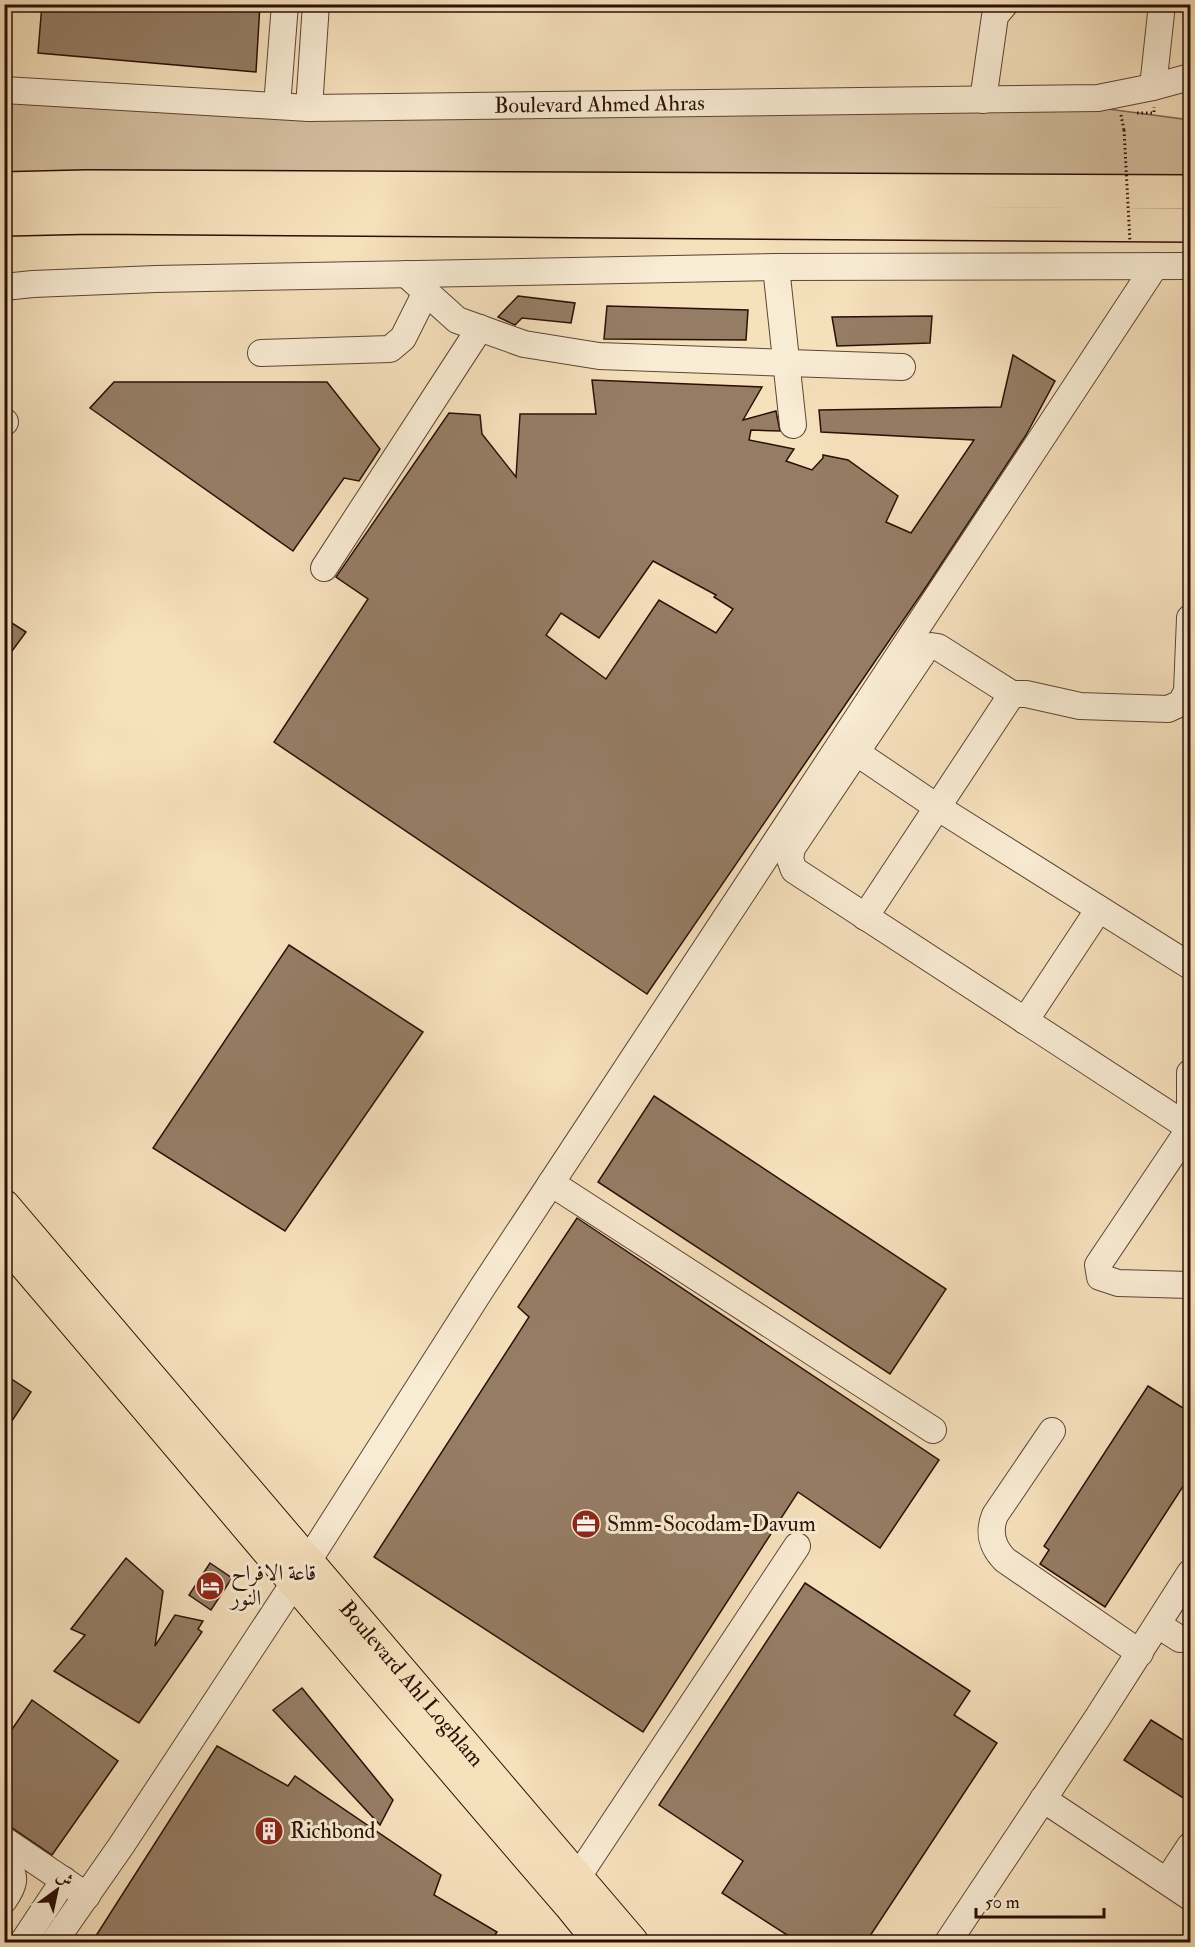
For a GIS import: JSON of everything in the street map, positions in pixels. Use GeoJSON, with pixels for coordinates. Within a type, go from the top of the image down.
{"type":"FeatureCollection","features":[{"type":"Feature","properties":{"kind":"highway"},"geometry":{"type":"LineString","coordinates":[[4,182],[89,202]]}},
{"type":"Feature","properties":{"kind":"highway"},"geometry":{"type":"LineString","coordinates":[[4,189],[89,202],[1191,225]]}},
{"type":"Feature","properties":{"kind":"highway"},"geometry":{"type":"LineString","coordinates":[[4,219],[89,202],[1191,192]]}},
{"type":"Feature","properties":{"kind":"highway"},"geometry":{"type":"LineString","coordinates":[[4,235],[89,202]]}},
{"type":"Feature","properties":{"kind":"main road","name":"Boulevard Ahl Loghlam"},"geometry":{"type":"LineString","coordinates":[[4,1206],[20,1247],[201,1452],[301,1571],[570,1905],[606,1934]]}},
{"type":"Feature","properties":{"kind":"main road","name":"Boulevard Ahl Loghlam"},"geometry":{"type":"LineString","coordinates":[[301,1571],[577,1878],[606,1934]]}},
{"type":"Feature","properties":{"kind":"street"},"geometry":{"type":"LineString","coordinates":[[277,106],[285,4]]}},
{"type":"Feature","properties":{"kind":"street"},"geometry":{"type":"LineString","coordinates":[[309,108],[316,4]]}},
{"type":"Feature","properties":{"kind":"street"},"geometry":{"type":"LineString","coordinates":[[984,100],[995,16],[1005,4]]}},
{"type":"Feature","properties":{"kind":"street"},"geometry":{"type":"LineString","coordinates":[[1153,87],[1162,4]]}},
{"type":"Feature","properties":{"kind":"street","name":"Boulevard Ahmed Ahras"},"geometry":{"type":"LineString","coordinates":[[4,90],[309,108],[1098,98],[1191,77]]}},
{"type":"Feature","properties":{"kind":"street"},"geometry":{"type":"LineString","coordinates":[[54,1942],[87,1896],[301,1571],[551,1183],[1155,266]]}},
{"type":"Feature","properties":{"kind":"street"},"geometry":{"type":"LineString","coordinates":[[4,287],[156,279],[776,267],[1191,266]]}},
{"type":"Feature","properties":{"kind":"street"},"geometry":{"type":"LineString","coordinates":[[776,267],[793,425]]}},
{"type":"Feature","properties":{"kind":"street"},"geometry":{"type":"LineString","coordinates":[[406,274],[457,320],[524,344],[599,356],[903,367]]}},
{"type":"Feature","properties":{"kind":"street"},"geometry":{"type":"LineString","coordinates":[[261,353],[390,349],[403,338],[426,292]]}},
{"type":"Feature","properties":{"kind":"street"},"geometry":{"type":"LineString","coordinates":[[324,568],[480,328]]}},
{"type":"Feature","properties":{"kind":"street"},"geometry":{"type":"LineString","coordinates":[[1190,1137],[1025,1021],[794,870],[790,859],[792,848],[925,650],[931,646],[938,648],[1012,694],[1026,694],[1080,706],[1168,709],[1180,704],[1186,691],[1191,618]]}},
{"type":"Feature","properties":{"kind":"street"},"geometry":{"type":"LineString","coordinates":[[865,917],[1012,694]]}},
{"type":"Feature","properties":{"kind":"street"},"geometry":{"type":"LineString","coordinates":[[856,753],[937,807],[1191,966]]}},
{"type":"Feature","properties":{"kind":"street"},"geometry":{"type":"LineString","coordinates":[[1025,1021],[1099,909]]}},
{"type":"Feature","properties":{"kind":"street"},"geometry":{"type":"LineString","coordinates":[[1191,1073],[1190,1137],[1098,1265],[1100,1277],[1118,1283],[1191,1285]]}},
{"type":"Feature","properties":{"kind":"street"},"geometry":{"type":"LineString","coordinates":[[551,1183],[933,1430]]}},
{"type":"Feature","properties":{"kind":"street"},"geometry":{"type":"LineString","coordinates":[[1053,1431],[995,1515],[992,1524],[992,1540],[1005,1560],[1140,1653]]}},
{"type":"Feature","properties":{"kind":"street"},"geometry":{"type":"LineString","coordinates":[[577,1878],[797,1546]]}},
{"type":"Feature","properties":{"kind":"street"},"geometry":{"type":"LineString","coordinates":[[948,1942],[1191,1573]]}},
{"type":"Feature","properties":{"kind":"street"},"geometry":{"type":"LineString","coordinates":[[1158,1625],[1180,1639],[1191,1639]]}},
{"type":"Feature","properties":{"kind":"street"},"geometry":{"type":"LineString","coordinates":[[1043,1799],[1191,1897]]}},
{"type":"Feature","properties":{"kind":"street"},"geometry":{"type":"LineString","coordinates":[[4,1840],[87,1896]]}},
{"type":"Feature","properties":{"kind":"street"},"geometry":{"type":"LineString","coordinates":[[1167,1881],[1191,1846]]}},
{"type":"Feature","properties":{"kind":"street"},"geometry":{"type":"LineString","coordinates":[[4,1865],[12,1873],[14,1880],[13,1887],[4,1900]]}},
{"type":"Feature","properties":{"kind":"street"},"geometry":{"type":"LineString","coordinates":[[23,1942],[64,1880]]}},
{"type":"Feature","properties":{"kind":"path"},"geometry":{"type":"LineString","coordinates":[[1122,120],[1130,242]]}},
{"type":"Feature","properties":{"kind":"shaded area"},"geometry":{"type":"Polygon","coordinates":[[[4,89],[308,106],[1063,103],[1190,120],[1190,193],[5,182],[4,89]]]}},
{"type":"Feature","properties":{"kind":"building"},"geometry":{"type":"Polygon","coordinates":[[[42,4],[260,4],[256,72],[38,53],[42,4]]]}},
{"type":"Feature","properties":{"kind":"building"},"geometry":{"type":"Polygon","coordinates":[[[518,296],[575,303],[571,323],[522,318],[515,325],[498,317],[518,296]]]}},
{"type":"Feature","properties":{"kind":"building"},"geometry":{"type":"Polygon","coordinates":[[[607,306],[748,310],[746,340],[604,339],[607,306]]]}},
{"type":"Feature","properties":{"kind":"building"},"geometry":{"type":"Polygon","coordinates":[[[932,316],[930,343],[837,346],[832,317],[932,316]]]}},
{"type":"Feature","properties":{"kind":"building"},"geometry":{"type":"Polygon","coordinates":[[[1013,355],[1055,381],[1026,435],[928,584],[647,994],[274,742],[368,599],[336,577],[449,413],[480,415],[482,434],[516,477],[520,414],[596,414],[592,380],[762,387],[743,420],[776,411],[780,431],[751,430],[749,440],[794,449],[786,461],[812,470],[823,455],[848,460],[898,496],[886,522],[911,533],[974,440],[821,432],[819,410],[1001,407],[1013,355]],[[653,561],[599,638],[561,613],[546,635],[606,679],[659,600],[716,633],[733,609],[714,597],[716,595],[653,561]]]}},
{"type":"Feature","properties":{"kind":"building"},"geometry":{"type":"Polygon","coordinates":[[[114,382],[327,382],[380,449],[359,481],[344,478],[293,551],[90,408],[114,382]]]}},
{"type":"Feature","properties":{"kind":"building"},"geometry":{"type":"Polygon","coordinates":[[[4,618],[26,632],[4,662],[4,618]]]}},
{"type":"Feature","properties":{"kind":"building"},"geometry":{"type":"Polygon","coordinates":[[[289,945],[423,1032],[285,1231],[153,1148],[289,945]]]}},
{"type":"Feature","properties":{"kind":"building"},"geometry":{"type":"Polygon","coordinates":[[[654,1096],[946,1289],[890,1374],[598,1182],[654,1096]]]}},
{"type":"Feature","properties":{"kind":"building","name":"Smm-Socodam-Davum"},"geometry":{"type":"Polygon","coordinates":[[[577,1218],[939,1460],[880,1548],[798,1492],[643,1732],[374,1557],[529,1317],[518,1307],[577,1218]]]}},
{"type":"Feature","properties":{"kind":"building"},"geometry":{"type":"Polygon","coordinates":[[[4,1374],[31,1392],[4,1433],[4,1374]]]}},
{"type":"Feature","properties":{"kind":"building"},"geometry":{"type":"Polygon","coordinates":[[[1148,1386],[1191,1413],[1191,1474],[1105,1607],[1040,1564],[1049,1550],[1044,1546],[1148,1386]]]}},
{"type":"Feature","properties":{"kind":"building"},"geometry":{"type":"Polygon","coordinates":[[[126,1558],[163,1591],[155,1646],[175,1615],[203,1621],[198,1629],[202,1632],[139,1723],[54,1671],[85,1635],[71,1629],[126,1558]]]}},
{"type":"Feature","properties":{"kind":"building"},"geometry":{"type":"Polygon","coordinates":[[[210,1563],[232,1578],[211,1610],[189,1595],[210,1563]]]}},
{"type":"Feature","properties":{"kind":"building"},"geometry":{"type":"Polygon","coordinates":[[[805,1583],[970,1691],[954,1715],[997,1743],[866,1942],[798,1942],[722,1893],[743,1861],[659,1805],[805,1583]]]}},
{"type":"Feature","properties":{"kind":"building"},"geometry":{"type":"Polygon","coordinates":[[[302,1688],[393,1800],[380,1825],[273,1710],[302,1688]]]}},
{"type":"Feature","properties":{"kind":"building"},"geometry":{"type":"Polygon","coordinates":[[[32,1700],[118,1761],[52,1855],[4,1825],[4,1741],[32,1700]]]}},
{"type":"Feature","properties":{"kind":"building"},"geometry":{"type":"Polygon","coordinates":[[[1151,1720],[1191,1745],[1191,1803],[1124,1760],[1151,1720]]]}},
{"type":"Feature","properties":{"kind":"building","name":"Richbond"},"geometry":{"type":"Polygon","coordinates":[[[217,1746],[288,1786],[295,1776],[441,1875],[434,1895],[497,1932],[490,1942],[92,1942],[217,1746]]]}},
{"type":"Feature","properties":{"kind":"place","name":"Smm-Socodam-Davum"},"geometry":{"type":"Point","coordinates":[586,1524]}},
{"type":"Feature","properties":{"kind":"place","name":"قاعة الافراح النور"},"geometry":{"type":"Point","coordinates":[210,1586]}},
{"type":"Feature","properties":{"kind":"place","name":"Richbond"},"geometry":{"type":"Point","coordinates":[269,1831]}}]}
